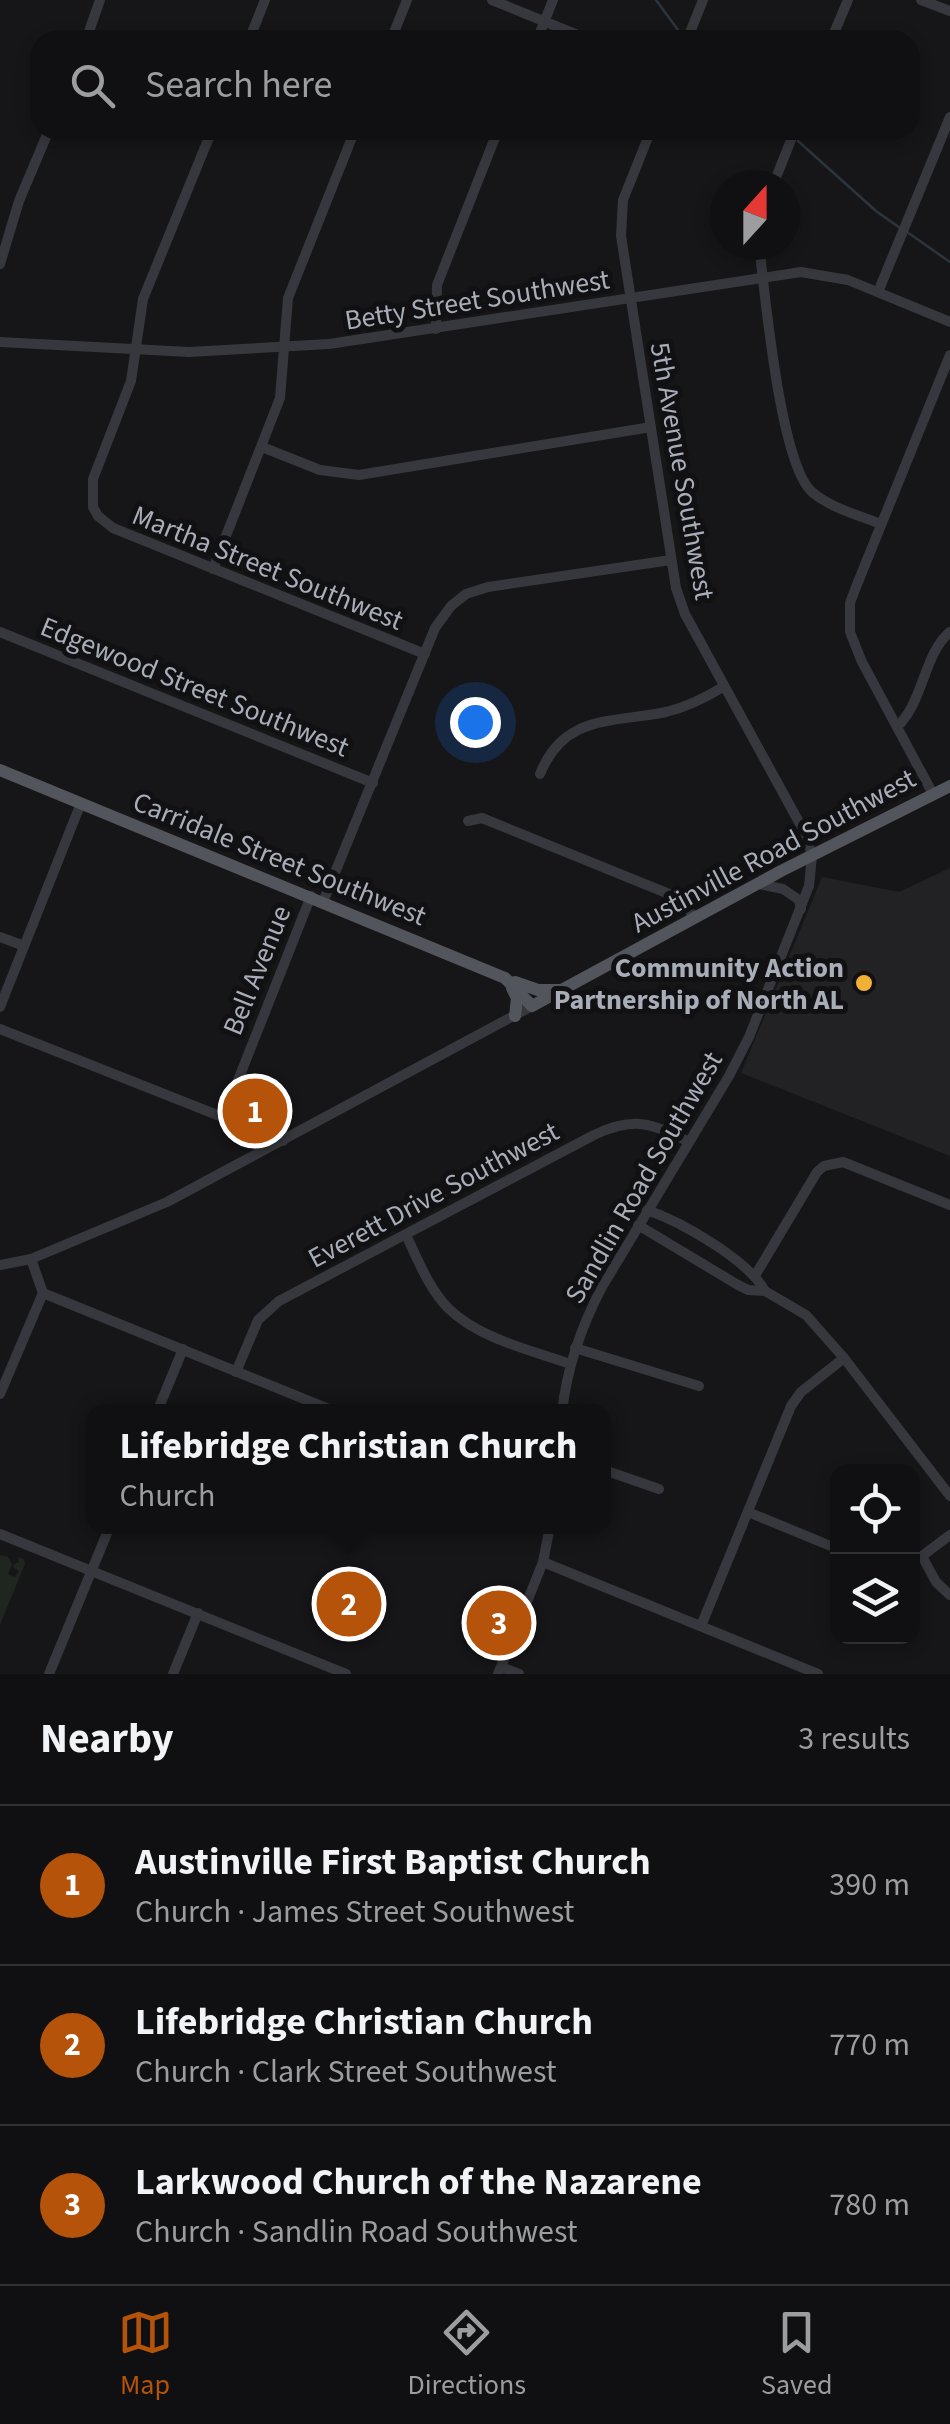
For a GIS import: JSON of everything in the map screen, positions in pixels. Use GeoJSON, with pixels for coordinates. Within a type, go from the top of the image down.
{"type":"FeatureCollection","features":[{"type":"Feature","properties":{"kind":"main road","name":"Carridale Street Southwest"},"geometry":{"type":"LineString","coordinates":[[0,770],[505,978],[532,1006]]}},
{"type":"Feature","properties":{"kind":"main road","name":"Austinville Road Southwest"},"geometry":{"type":"LineString","coordinates":[[532,1006],[950,786]]}},
{"type":"Feature","properties":{"kind":"main road"},"geometry":{"type":"LineString","coordinates":[[505,978],[538,990],[561,990]]}},
{"type":"Feature","properties":{"kind":"main road"},"geometry":{"type":"LineString","coordinates":[[505,978],[518,998],[515,1016]]}},
{"type":"Feature","properties":{"kind":"street"},"geometry":{"type":"LineString","coordinates":[[90,30],[100,0]]}},
{"type":"Feature","properties":{"kind":"street"},"geometry":{"type":"LineString","coordinates":[[252,30],[265,0]]}},
{"type":"Feature","properties":{"kind":"street"},"geometry":{"type":"LineString","coordinates":[[395,30],[407,0]]}},
{"type":"Feature","properties":{"kind":"street"},"geometry":{"type":"LineString","coordinates":[[492,0],[566,30]]}},
{"type":"Feature","properties":{"kind":"street"},"geometry":{"type":"LineString","coordinates":[[541,30],[554,0]]}},
{"type":"Feature","properties":{"kind":"street"},"geometry":{"type":"LineString","coordinates":[[691,30],[703,0]]}},
{"type":"Feature","properties":{"kind":"street"},"geometry":{"type":"LineString","coordinates":[[836,30],[848,0]]}},
{"type":"Feature","properties":{"kind":"street"},"geometry":{"type":"LineString","coordinates":[[922,0],[950,12]]}},
{"type":"Feature","properties":{"kind":"street"},"geometry":{"type":"LineString","coordinates":[[878,292],[950,117]]}},
{"type":"Feature","properties":{"kind":"street"},"geometry":{"type":"LineString","coordinates":[[0,264],[44,140]]}},
{"type":"Feature","properties":{"kind":"street"},"geometry":{"type":"LineString","coordinates":[[135,349],[143,299],[208,140]]}},
{"type":"Feature","properties":{"kind":"street"},"geometry":{"type":"LineString","coordinates":[[213,569],[280,398],[291,288],[351,140]]}},
{"type":"Feature","properties":{"kind":"street"},"geometry":{"type":"LineString","coordinates":[[436,330],[437,286],[494,140]]}},
{"type":"Feature","properties":{"kind":"street","name":"5th Avenue Southwest"},"geometry":{"type":"LineString","coordinates":[[647,140],[623,200],[620,218],[671,560],[685,614],[806,836],[812,856]]}},
{"type":"Feature","properties":{"kind":"street"},"geometry":{"type":"LineString","coordinates":[[778,170],[790,140]]}},
{"type":"Feature","properties":{"kind":"street"},"geometry":{"type":"LineString","coordinates":[[761,260],[786,434],[798,470],[808,490],[831,505],[881,524]]}},
{"type":"Feature","properties":{"kind":"street","name":"Betty Street Southwest"},"geometry":{"type":"LineString","coordinates":[[0,342],[189,352],[284,348],[436,330],[801,272],[848,280],[950,322]]}},
{"type":"Feature","properties":{"kind":"street","name":"Martha Street Southwest"},"geometry":{"type":"LineString","coordinates":[[135,349],[128,390],[91,488],[98,516],[112,528],[424,654]]}},
{"type":"Feature","properties":{"kind":"street"},"geometry":{"type":"LineString","coordinates":[[933,794],[862,662],[848,616],[950,355]]}},
{"type":"Feature","properties":{"kind":"street"},"geometry":{"type":"LineString","coordinates":[[262,447],[320,470],[358,475],[651,427]]}},
{"type":"Feature","properties":{"kind":"street","name":"Bell Avenue"},"geometry":{"type":"LineString","coordinates":[[222,1118],[317,899],[373,782],[440,620],[466,594],[498,585],[671,560]]}},
{"type":"Feature","properties":{"kind":"street","name":"Edgewood Street Southwest"},"geometry":{"type":"LineString","coordinates":[[0,632],[373,782]]}},
{"type":"Feature","properties":{"kind":"street"},"geometry":{"type":"LineString","coordinates":[[897,727],[911,714],[940,641],[950,632]]}},
{"type":"Feature","properties":{"kind":"street"},"geometry":{"type":"LineString","coordinates":[[540,774],[553,748],[576,730],[686,707],[724,687]]}},
{"type":"Feature","properties":{"kind":"street"},"geometry":{"type":"LineString","coordinates":[[0,1007],[81,803]]}},
{"type":"Feature","properties":{"kind":"street"},"geometry":{"type":"LineString","coordinates":[[468,821],[482,818],[679,898],[695,918]]}},
{"type":"Feature","properties":{"kind":"street","name":"Sandlin Road Southwest"},"geometry":{"type":"LineString","coordinates":[[563,1404],[570,1364],[592,1305],[737,1062],[802,909],[812,856]]}},
{"type":"Feature","properties":{"kind":"street"},"geometry":{"type":"LineString","coordinates":[[759,884],[790,892],[800,900],[802,909]]}},
{"type":"Feature","properties":{"kind":"street"},"geometry":{"type":"LineString","coordinates":[[0,936],[24,946]]}},
{"type":"Feature","properties":{"kind":"street","name":"Austinville Road Southwest"},"geometry":{"type":"LineString","coordinates":[[0,1265],[31,1259],[166,1202],[532,1006]]}},
{"type":"Feature","properties":{"kind":"street"},"geometry":{"type":"LineString","coordinates":[[0,1028],[283,1141]]}},
{"type":"Feature","properties":{"kind":"street","name":"Everett Drive Southwest"},"geometry":{"type":"LineString","coordinates":[[236,1372],[253,1328],[271,1306],[620,1124],[648,1124],[689,1142]]}},
{"type":"Feature","properties":{"kind":"street"},"geometry":{"type":"LineString","coordinates":[[738,1285],[752,1271],[816,1172],[833,1162],[851,1164],[944,1202]]}},
{"type":"Feature","properties":{"kind":"street"},"geometry":{"type":"LineString","coordinates":[[648,1210],[752,1271],[765,1291],[806,1315],[950,1496]]}},
{"type":"Feature","properties":{"kind":"street"},"geometry":{"type":"LineString","coordinates":[[638,1225],[738,1285],[765,1291]]}},
{"type":"Feature","properties":{"kind":"street"},"geometry":{"type":"LineString","coordinates":[[406,1234],[435,1292],[462,1320],[570,1364]]}},
{"type":"Feature","properties":{"kind":"street"},"geometry":{"type":"LineString","coordinates":[[0,1394],[43,1293],[31,1259]]}},
{"type":"Feature","properties":{"kind":"street"},"geometry":{"type":"LineString","coordinates":[[43,1293],[316,1404]]}},
{"type":"Feature","properties":{"kind":"street"},"geometry":{"type":"LineString","coordinates":[[575,1348],[699,1386]]}},
{"type":"Feature","properties":{"kind":"street"},"geometry":{"type":"LineString","coordinates":[[160,1404],[183,1349]]}},
{"type":"Feature","properties":{"kind":"street"},"geometry":{"type":"LineString","coordinates":[[701,1626],[796,1398],[844,1358]]}},
{"type":"Feature","properties":{"kind":"street"},"geometry":{"type":"LineString","coordinates":[[611,1473],[659,1490]]}},
{"type":"Feature","properties":{"kind":"street"},"geometry":{"type":"LineString","coordinates":[[748,1512],[830,1546]]}},
{"type":"Feature","properties":{"kind":"street"},"geometry":{"type":"LineString","coordinates":[[0,1534],[346,1674]]}},
{"type":"Feature","properties":{"kind":"street"},"geometry":{"type":"LineString","coordinates":[[49,1674],[107,1534]]}},
{"type":"Feature","properties":{"kind":"street"},"geometry":{"type":"LineString","coordinates":[[519,1674],[499,1670],[543,1562],[548,1534]]}},
{"type":"Feature","properties":{"kind":"street"},"geometry":{"type":"LineString","coordinates":[[920,1555],[950,1535]]}},
{"type":"Feature","properties":{"kind":"street"},"geometry":{"type":"LineString","coordinates":[[920,1561],[950,1595]]}},
{"type":"Feature","properties":{"kind":"street"},"geometry":{"type":"LineString","coordinates":[[543,1562],[818,1674]]}},
{"type":"Feature","properties":{"kind":"street"},"geometry":{"type":"LineString","coordinates":[[173,1674],[198,1613]]}},
{"type":"Feature","properties":{"kind":"shaded area","name":"Community Action Partnership of North AL"},"geometry":{"type":"Polygon","coordinates":[[[950,868],[950,1156],[741,1073],[822,877],[899,892],[950,868]]]}},
{"type":"Feature","properties":{"kind":"shaded area"},"geometry":{"type":"Polygon","coordinates":[[[0,1555],[8,1557],[12,1564],[8,1574],[15,1577],[19,1571],[14,1568],[18,1557],[25,1564],[0,1625],[0,1555]]]}},
{"type":"Feature","properties":{"kind":"waterway"},"geometry":{"type":"LineString","coordinates":[[656,0],[678,30]]}},
{"type":"Feature","properties":{"kind":"waterway"},"geometry":{"type":"LineString","coordinates":[[798,141],[900,228]]}},
{"type":"Feature","properties":{"kind":"waterway"},"geometry":{"type":"LineString","coordinates":[[907,232],[950,262]]}},
{"type":"Feature","properties":{"kind":"place","name":"Community Action Partnership of North AL"},"geometry":{"type":"Point","coordinates":[864,983]}},
{"type":"Feature","properties":{"kind":"place","name":"Austinville First Baptist Church"},"geometry":{"type":"Point","coordinates":[255,1111]}},
{"type":"Feature","properties":{"kind":"place","name":"Lifebridge Christian Church"},"geometry":{"type":"Point","coordinates":[349,1604]}},
{"type":"Feature","properties":{"kind":"place","name":"Larkwood Church of the Nazarene"},"geometry":{"type":"Point","coordinates":[499,1623]}}]}
